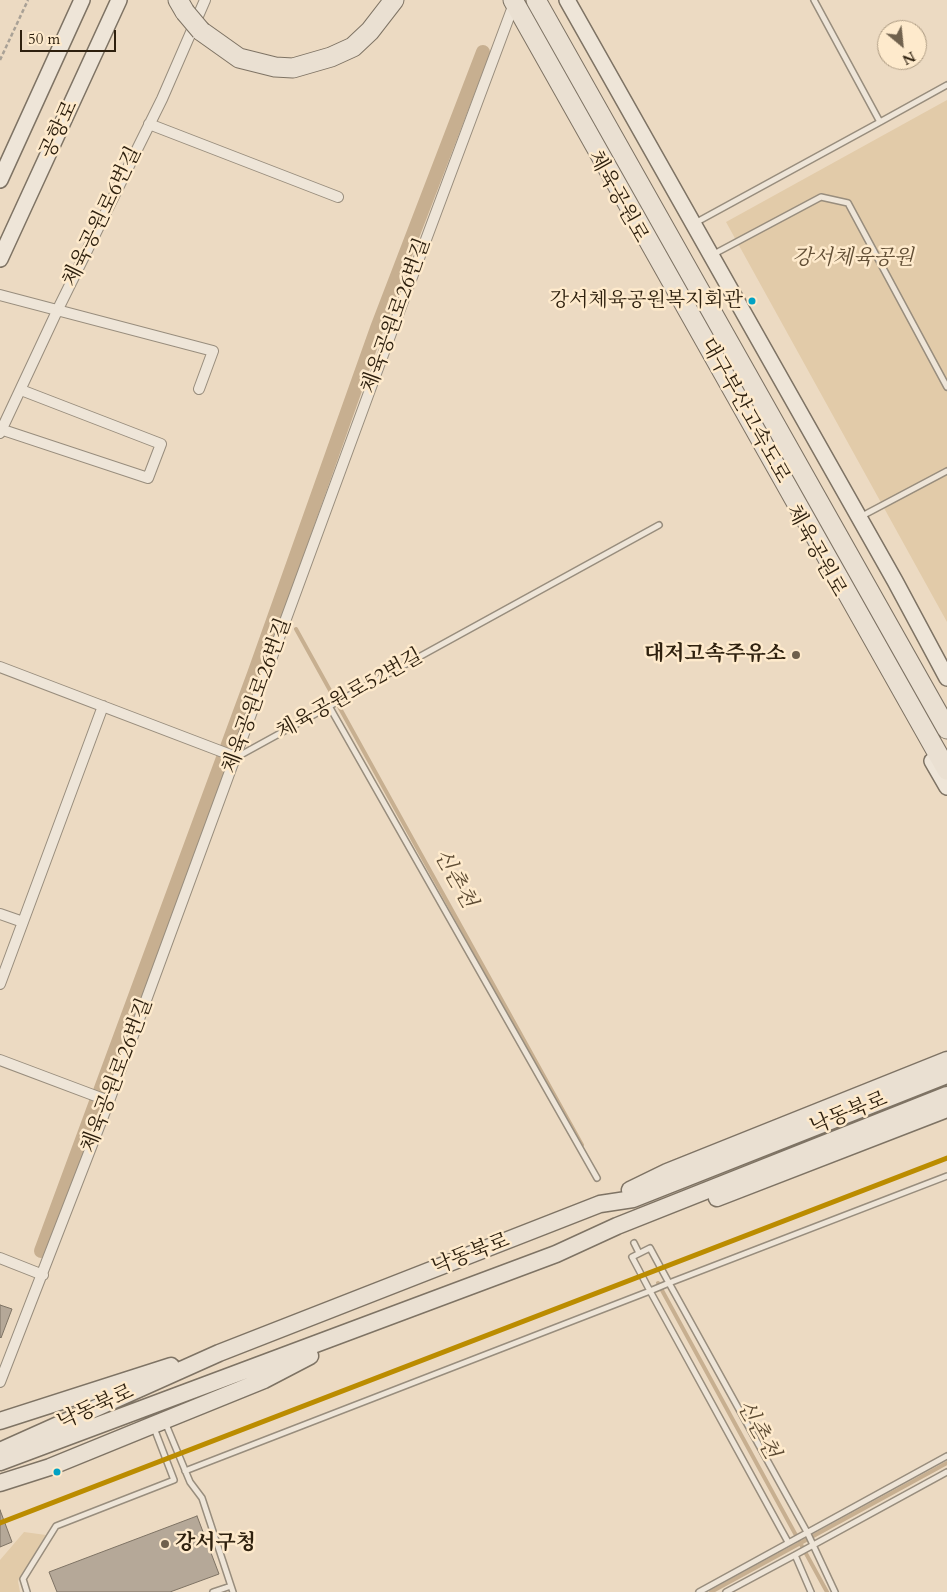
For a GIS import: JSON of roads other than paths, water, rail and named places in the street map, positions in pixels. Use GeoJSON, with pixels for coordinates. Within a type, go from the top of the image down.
{"type":"FeatureCollection","features":[{"type":"Feature","properties":{"kind":"highway"},"geometry":{"type":"LineString","coordinates":[[182,6],[201,31],[239,58],[275,67],[294,68],[331,57],[353,46],[370,31],[394,0]]}},
{"type":"Feature","properties":{"kind":"highway","name":"대구부산고속도로"},"geometry":{"type":"LineString","coordinates":[[536,0],[947,728]]}},
{"type":"Feature","properties":{"kind":"highway","name":"대구부산고속도로"},"geometry":{"type":"LineString","coordinates":[[511,3],[947,770]]}},
{"type":"Feature","properties":{"kind":"main road","name":"공항로"},"geometry":{"type":"LineString","coordinates":[[0,180],[82,0]]}},
{"type":"Feature","properties":{"kind":"main road","name":"공항로"},"geometry":{"type":"LineString","coordinates":[[0,259],[119,0]]}},
{"type":"Feature","properties":{"kind":"main road"},"geometry":{"type":"LineString","coordinates":[[567,0],[947,678]]}},
{"type":"Feature","properties":{"kind":"main road","name":"체육공원로"},"geometry":{"type":"LineString","coordinates":[[511,3],[947,787]]}},
{"type":"Feature","properties":{"kind":"main road"},"geometry":{"type":"LineString","coordinates":[[0,159],[13,151]]}},
{"type":"Feature","properties":{"kind":"main road"},"geometry":{"type":"LineString","coordinates":[[600,1204],[667,1172],[947,1060]]}},
{"type":"Feature","properties":{"kind":"main road","name":"낙동북로"},"geometry":{"type":"LineString","coordinates":[[0,1450],[219,1353],[600,1204],[633,1200],[947,1075]]}},
{"type":"Feature","properties":{"kind":"main road","name":"낙동북로"},"geometry":{"type":"LineString","coordinates":[[0,1462],[556,1254],[617,1226],[947,1095]]}},
{"type":"Feature","properties":{"kind":"main road"},"geometry":{"type":"LineString","coordinates":[[556,1254],[631,1232],[947,1109]]}},
{"type":"Feature","properties":{"kind":"main road"},"geometry":{"type":"LineString","coordinates":[[0,1483],[50,1467],[264,1380],[373,1323]]}},
{"type":"Feature","properties":{"kind":"main road"},"geometry":{"type":"LineString","coordinates":[[0,1421],[146,1372],[219,1353]]}},
{"type":"Feature","properties":{"kind":"street","name":"체육공원로6번길"},"geometry":{"type":"LineString","coordinates":[[1,431],[22,390],[58,309],[149,124],[205,0]]}},
{"type":"Feature","properties":{"kind":"street","name":"체육공원로26번길"},"geometry":{"type":"LineString","coordinates":[[0,1382],[110,1101],[511,3]]}},
{"type":"Feature","properties":{"kind":"street","name":"체육공원로6번길"},"geometry":{"type":"LineString","coordinates":[[149,124],[338,197]]}},
{"type":"Feature","properties":{"kind":"street"},"geometry":{"type":"LineString","coordinates":[[0,295],[58,309]]}},
{"type":"Feature","properties":{"kind":"street","name":"체육공원로6번길"},"geometry":{"type":"LineString","coordinates":[[58,309],[213,351],[199,389]]}},
{"type":"Feature","properties":{"kind":"street"},"geometry":{"type":"LineString","coordinates":[[1,431],[148,478],[161,444],[22,390]]}},
{"type":"Feature","properties":{"kind":"street"},"geometry":{"type":"LineString","coordinates":[[0,666],[236,757]]}},
{"type":"Feature","properties":{"kind":"street"},"geometry":{"type":"LineString","coordinates":[[0,984],[4,962],[23,922],[103,706]]}},
{"type":"Feature","properties":{"kind":"street"},"geometry":{"type":"LineString","coordinates":[[0,914],[23,922]]}},
{"type":"Feature","properties":{"kind":"street"},"geometry":{"type":"LineString","coordinates":[[0,1060],[110,1101]]}},
{"type":"Feature","properties":{"kind":"street"},"geometry":{"type":"LineString","coordinates":[[0,1258],[43,1274]]}},
{"type":"Feature","properties":{"kind":"lane"},"geometry":{"type":"LineString","coordinates":[[814,0],[880,122]]}},
{"type":"Feature","properties":{"kind":"lane"},"geometry":{"type":"LineString","coordinates":[[694,224],[947,85]]}},
{"type":"Feature","properties":{"kind":"lane"},"geometry":{"type":"LineString","coordinates":[[711,255],[821,197],[848,203],[947,386]]}},
{"type":"Feature","properties":{"kind":"lane"},"geometry":{"type":"LineString","coordinates":[[859,518],[947,471]]}},
{"type":"Feature","properties":{"kind":"lane","name":"체육공원로52번길"},"geometry":{"type":"LineString","coordinates":[[236,757],[659,525]]}},
{"type":"Feature","properties":{"kind":"lane"},"geometry":{"type":"LineString","coordinates":[[329,706],[597,1178]]}},
{"type":"Feature","properties":{"kind":"lane"},"geometry":{"type":"LineString","coordinates":[[185,1470],[947,1176]]}},
{"type":"Feature","properties":{"kind":"lane"},"geometry":{"type":"LineString","coordinates":[[634,1243],[639,1253]]}},
{"type":"Feature","properties":{"kind":"lane"},"geometry":{"type":"LineString","coordinates":[[788,1542],[632,1257],[639,1253],[650,1248],[807,1532],[835,1592]]}},
{"type":"Feature","properties":{"kind":"lane"},"geometry":{"type":"LineString","coordinates":[[159,1423],[202,1498],[233,1592]]}},
{"type":"Feature","properties":{"kind":"lane"},"geometry":{"type":"LineString","coordinates":[[27,1592],[23,1578],[56,1526],[174,1480],[159,1423]]}},
{"type":"Feature","properties":{"kind":"lane"},"geometry":{"type":"LineString","coordinates":[[698,1592],[947,1456]]}},
{"type":"Feature","properties":{"kind":"lane"},"geometry":{"type":"LineString","coordinates":[[726,1592],[947,1472]]}},
{"type":"Feature","properties":{"kind":"lane"},"geometry":{"type":"LineString","coordinates":[[795,1555],[811,1592]]}},
{"type":"Feature","properties":{"kind":"lane"},"geometry":{"type":"LineString","coordinates":[[214,1592],[231,1586]]}},
{"type":"Feature","properties":{"kind":"waterway"},"geometry":{"type":"LineString","coordinates":[[41,1251],[254,674],[377,328],[483,52]]}},
{"type":"Feature","properties":{"kind":"waterway","name":"신촌천"},"geometry":{"type":"LineString","coordinates":[[280,600],[284,608]]}},
{"type":"Feature","properties":{"kind":"waterway","name":"신촌천"},"geometry":{"type":"LineString","coordinates":[[296,629],[582,1145]]}},
{"type":"Feature","properties":{"kind":"waterway","name":"신촌천"},"geometry":{"type":"LineString","coordinates":[[658,1283],[827,1592]]}},
{"type":"Feature","properties":{"kind":"waterway"},"geometry":{"type":"LineString","coordinates":[[711,1592],[947,1463]]}},
{"type":"Feature","properties":{"kind":"place","name":"강서체육공원복지회관"},"geometry":{"type":"Point","coordinates":[752,301]}},
{"type":"Feature","properties":{"kind":"place","name":"대저고속주유소"},"geometry":{"type":"Point","coordinates":[796,655]}},
{"type":"Feature","properties":{"kind":"place","name":"강서구청"},"geometry":{"type":"Point","coordinates":[165,1544]}},
{"type":"Feature","properties":{"kind":"park label","name":"강서체육공원"},"geometry":{"type":"Point","coordinates":[853,259]}}]}
